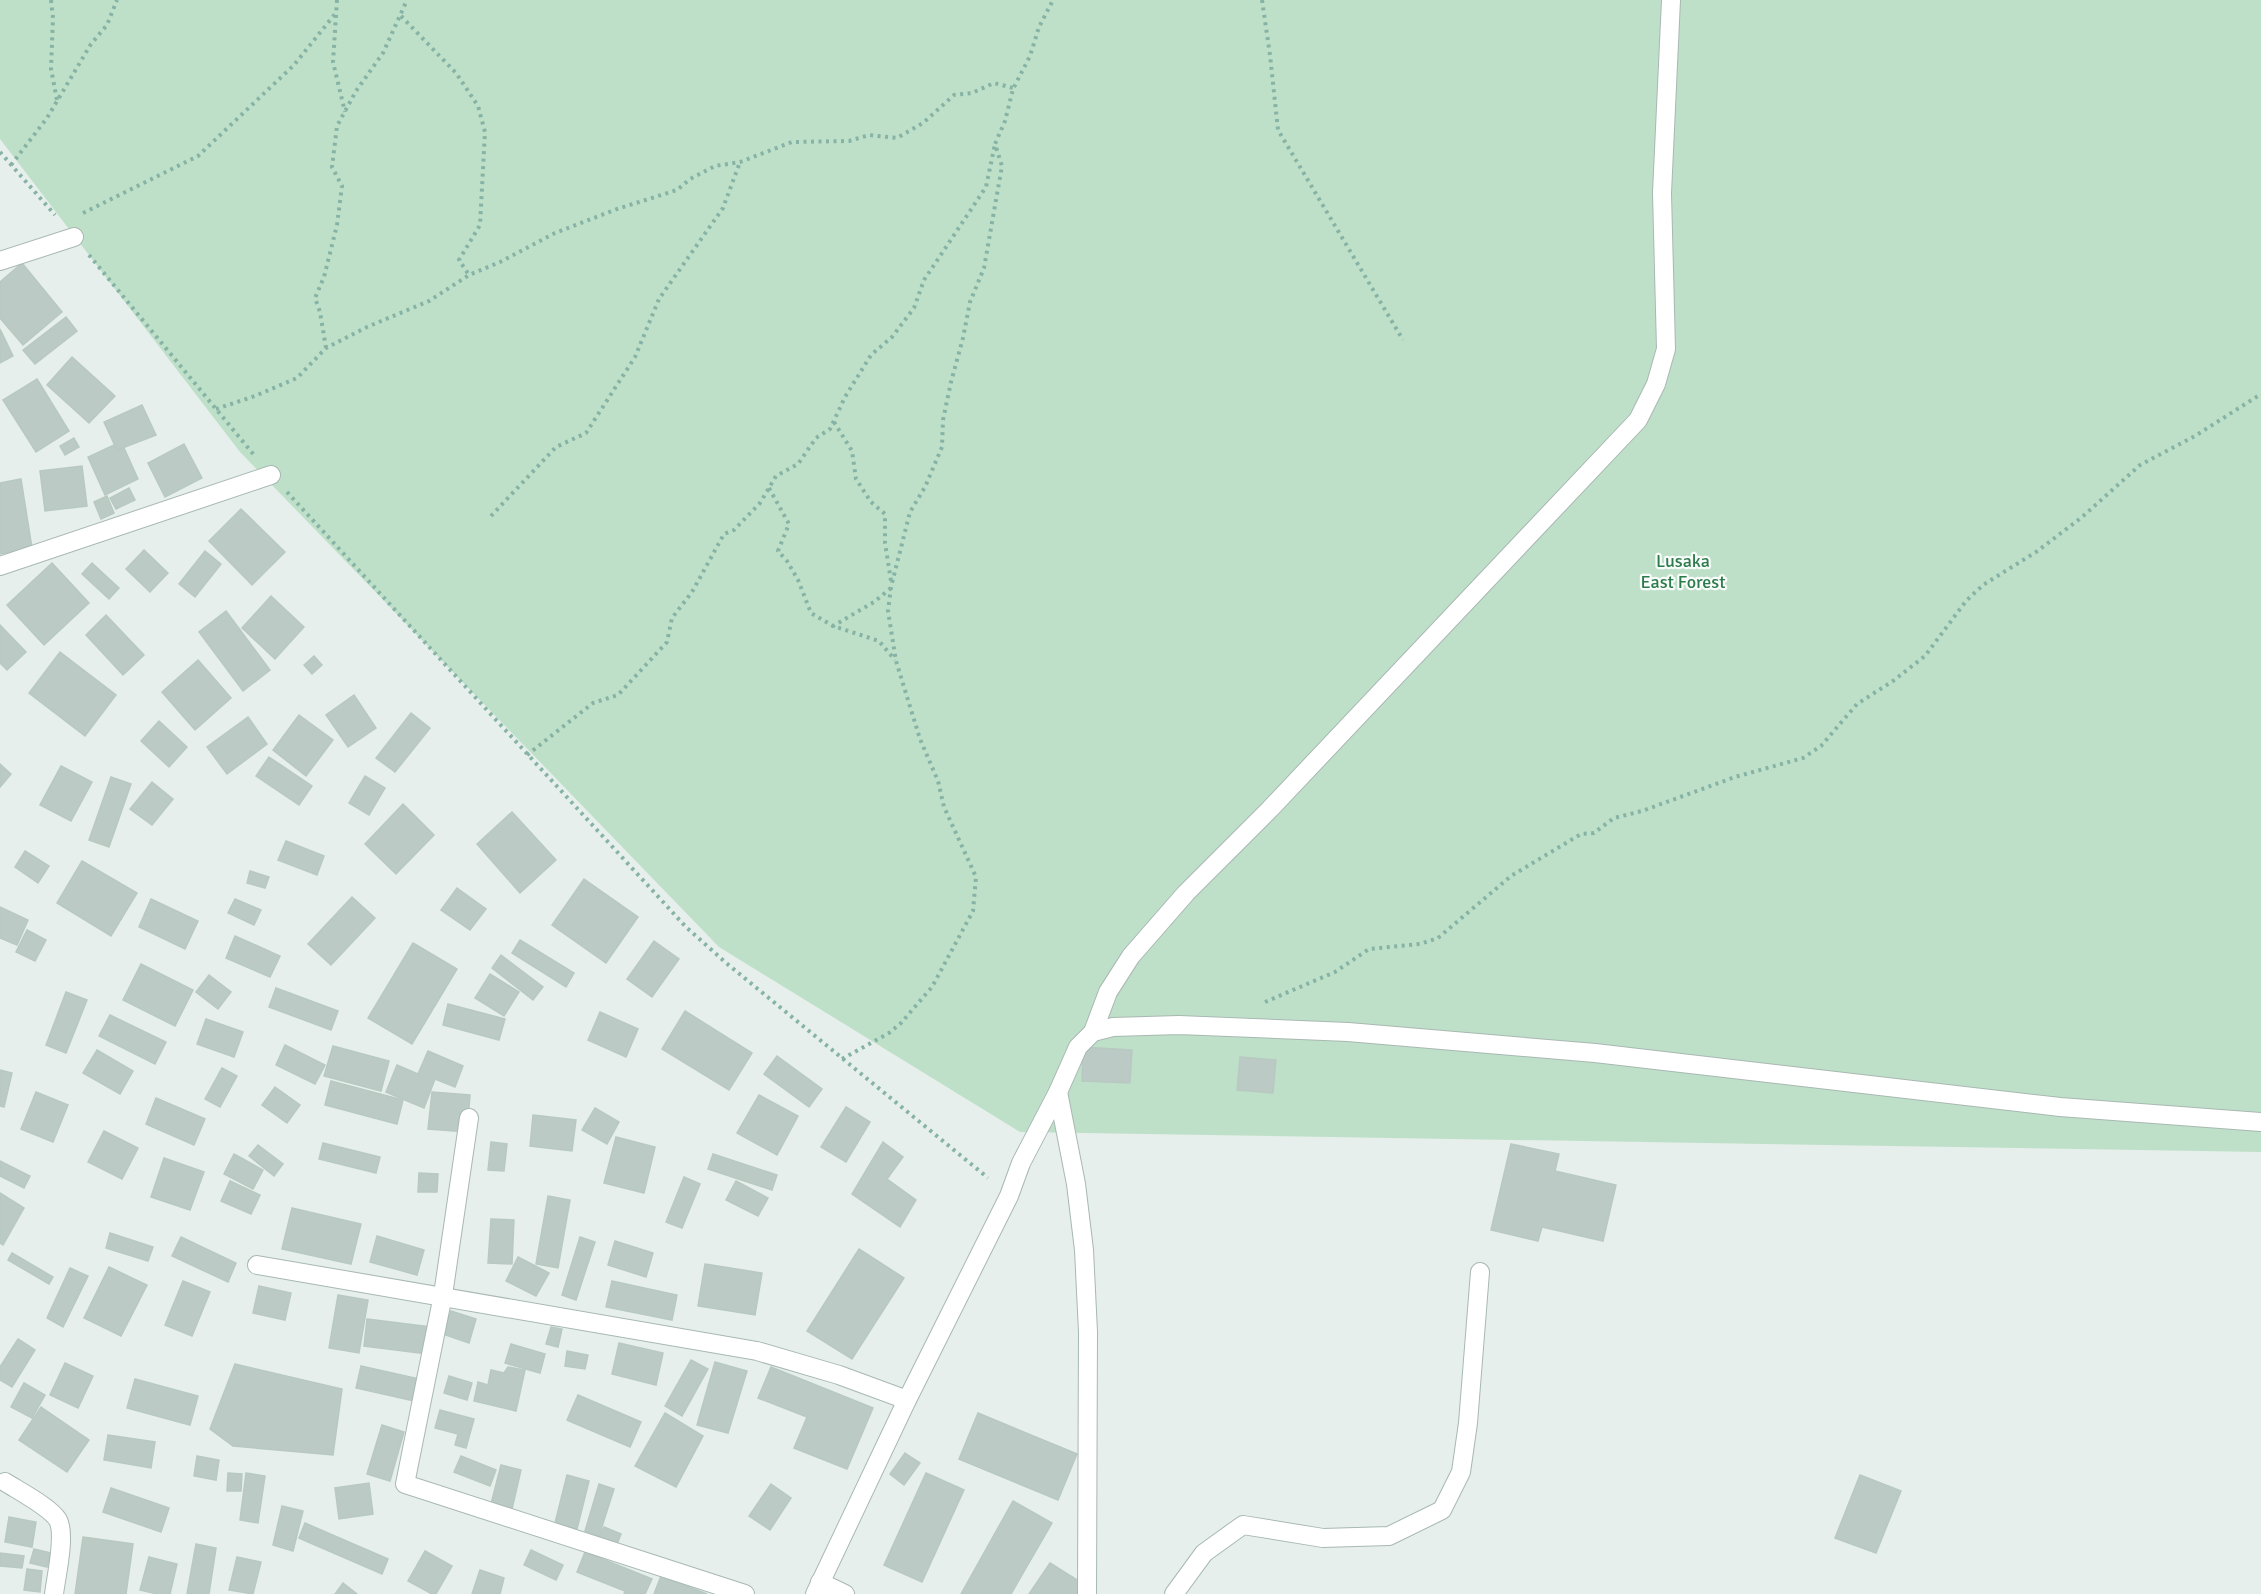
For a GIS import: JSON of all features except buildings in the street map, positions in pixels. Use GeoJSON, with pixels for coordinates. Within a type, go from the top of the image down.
{"type":"FeatureCollection","features":[{"type":"Feature","properties":{"kind":"street"},"geometry":{"type":"LineString","coordinates":[[845,1594],[817,1588],[907,1400],[1009,1196],[1021,1163],[1058,1092],[1078,1047],[1093,1032],[1108,992],[1131,956],[1185,893],[1270,810],[1638,420],[1656,384],[1665,349],[1662,193],[1671,0]]}},
{"type":"Feature","properties":{"kind":"street"},"geometry":{"type":"LineString","coordinates":[[0,261],[68,231]]}},
{"type":"Feature","properties":{"kind":"street"},"geometry":{"type":"LineString","coordinates":[[0,566],[271,475]]}},
{"type":"Feature","properties":{"kind":"street"},"geometry":{"type":"LineString","coordinates":[[1093,1032],[1113,1027],[1179,1025],[1348,1032],[1595,1053],[2050,1106],[2261,1122]]}},
{"type":"Feature","properties":{"kind":"street"},"geometry":{"type":"LineString","coordinates":[[1058,1092],[1076,1184],[1084,1250],[1088,1332],[1087,1594]]}},
{"type":"Feature","properties":{"kind":"street"},"geometry":{"type":"LineString","coordinates":[[469,1118],[443,1295],[405,1484],[745,1594]]}},
{"type":"Feature","properties":{"kind":"street"},"geometry":{"type":"LineString","coordinates":[[257,1265],[366,1285],[443,1295],[757,1351],[839,1375],[907,1400]]}},
{"type":"Feature","properties":{"kind":"street"},"geometry":{"type":"LineString","coordinates":[[1174,1594],[1204,1553],[1243,1525],[1323,1538],[1389,1536],[1442,1510],[1461,1472],[1468,1423],[1480,1272]]}},
{"type":"Feature","properties":{"kind":"street"},"geometry":{"type":"LineString","coordinates":[[5,1482],[45,1508],[58,1520],[61,1534],[54,1594]]}},
{"type":"Feature","properties":{"kind":"path"},"geometry":{"type":"LineString","coordinates":[[51,0],[53,18],[51,69],[57,101]]}},
{"type":"Feature","properties":{"kind":"path"},"geometry":{"type":"LineString","coordinates":[[11,165],[47,118],[91,44],[107,25],[117,0]]}},
{"type":"Feature","properties":{"kind":"path"},"geometry":{"type":"LineString","coordinates":[[337,0],[333,62],[345,112]]}},
{"type":"Feature","properties":{"kind":"path"},"geometry":{"type":"LineString","coordinates":[[326,348],[320,312],[315,298],[324,277],[337,225],[342,186],[332,166],[337,126],[356,91],[383,53],[407,0]]}},
{"type":"Feature","properties":{"kind":"path"},"geometry":{"type":"LineString","coordinates":[[527,754],[593,704],[618,695],[668,642],[672,618],[692,591],[724,534],[734,530],[760,503],[776,476],[798,464],[816,438],[830,429],[845,397],[871,355],[892,338],[914,308],[924,280],[986,187],[995,144],[1005,121],[1013,88],[1030,56],[1039,27],[1053,0]]}},
{"type":"Feature","properties":{"kind":"path"},"geometry":{"type":"LineString","coordinates":[[1262,0],[1278,130],[1403,340]]}},
{"type":"Feature","properties":{"kind":"path"},"geometry":{"type":"LineString","coordinates":[[68,231],[198,156],[294,65],[335,14]]}},
{"type":"Feature","properties":{"kind":"path"},"geometry":{"type":"LineString","coordinates":[[401,16],[456,73],[478,106],[485,132],[480,225],[459,260],[468,275]]}},
{"type":"Feature","properties":{"kind":"path"},"geometry":{"type":"LineString","coordinates":[[216,409],[297,378],[326,348],[367,327],[429,301],[468,275],[500,262],[555,233],[617,209],[677,190],[690,179],[715,166],[740,162],[792,142],[849,141],[869,135],[897,138],[923,123],[954,95],[972,93],[994,83],[1013,88]]}},
{"type":"Feature","properties":{"kind":"path"},"geometry":{"type":"LineString","coordinates":[[842,1059],[890,1033],[901,1023],[932,987],[973,911],[976,877],[944,807],[938,782],[920,739],[896,661],[888,611],[891,587],[910,512],[925,487],[942,447],[943,420],[951,382],[970,302],[984,268],[1002,166],[995,144]]}},
{"type":"Feature","properties":{"kind":"path"},"geometry":{"type":"LineString","coordinates":[[0,152],[271,475],[686,927],[1009,1196]]}},
{"type":"Feature","properties":{"kind":"path"},"geometry":{"type":"LineString","coordinates":[[491,516],[556,447],[586,433],[635,357],[659,299],[723,208],[740,162]]}},
{"type":"Feature","properties":{"kind":"path"},"geometry":{"type":"LineString","coordinates":[[1234,1026],[1266,1002],[1335,972],[1369,949],[1420,944],[1438,938],[1511,876],[1581,834],[1594,833],[1614,818],[1642,811],[1735,777],[1803,758],[1821,746],[1857,704],[1893,681],[1925,656],[1966,601],[1983,585],[2036,552],[2081,518],[2140,465],[2195,436],[2261,394]]}},
{"type":"Feature","properties":{"kind":"path"},"geometry":{"type":"LineString","coordinates":[[833,422],[852,451],[856,479],[871,502],[885,514],[885,543],[891,571],[891,587],[874,602],[833,626]]}},
{"type":"Feature","properties":{"kind":"path"},"geometry":{"type":"LineString","coordinates":[[769,488],[789,524],[778,551],[798,580],[811,613],[833,626],[879,641],[896,661]]}},
{"type":"Feature","properties":{"kind":"green space","name":"Lusaka East Forest"},"geometry":{"type":"Polygon","coordinates":[[[0,0],[2261,0],[2261,1152],[1020,1132],[719,947],[240,452],[0,139],[0,0]]]}}]}
